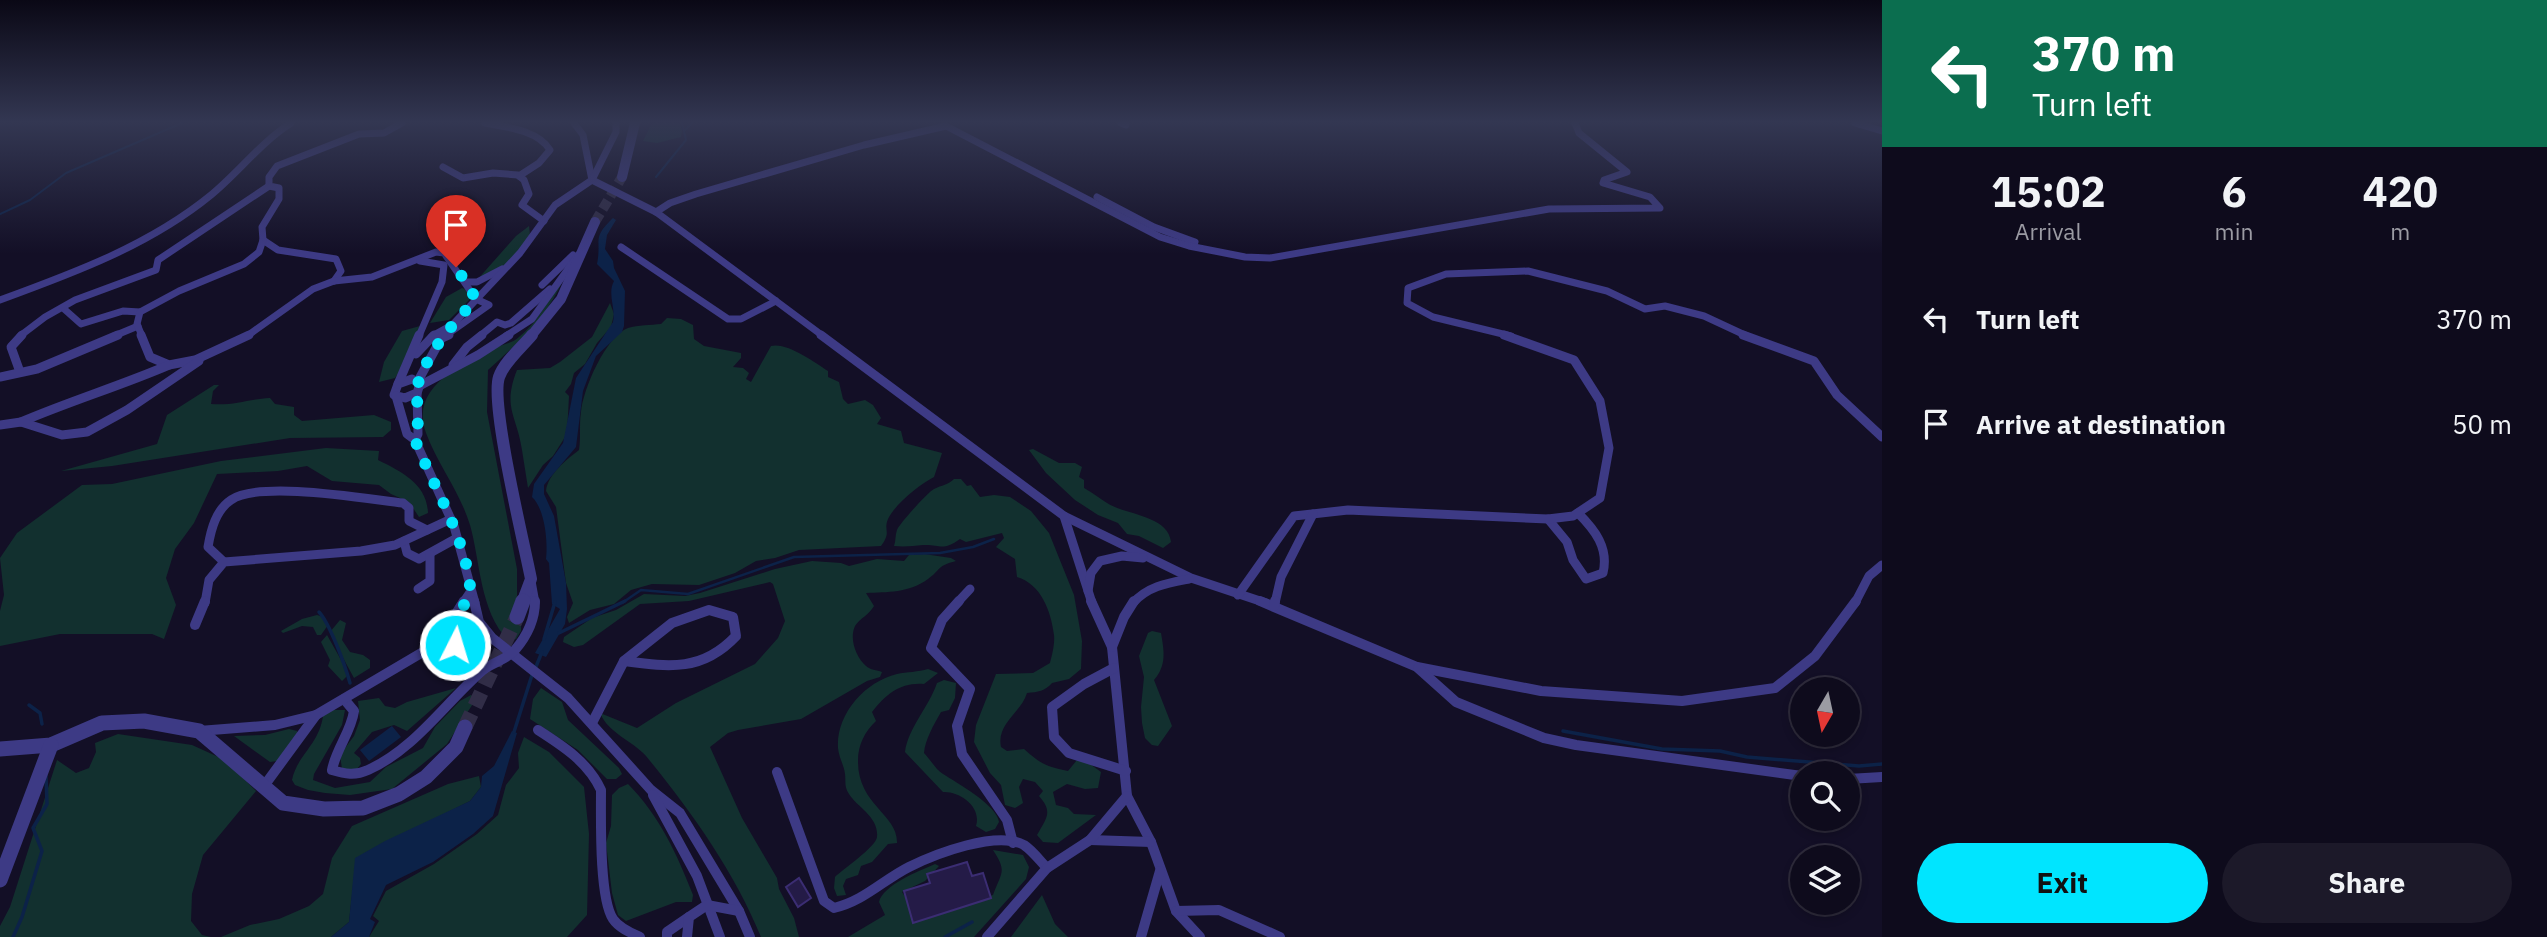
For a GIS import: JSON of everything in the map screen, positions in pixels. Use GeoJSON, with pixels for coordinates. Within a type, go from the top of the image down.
{"type":"FeatureCollection","features":[{"type":"Feature","properties":{"kind":"street"},"geometry":{"type":"LineString","coordinates":[[0,300],[138,245],[213,194],[240,167]]}},
{"type":"Feature","properties":{"kind":"street"},"geometry":{"type":"LineString","coordinates":[[269,186],[269,177],[276,167]]}},
{"type":"Feature","properties":{"kind":"street"},"geometry":{"type":"LineString","coordinates":[[443,167],[463,178],[493,173],[519,176],[524,180],[529,194],[523,200],[523,205],[544,221]]}},
{"type":"Feature","properties":{"kind":"street"},"geometry":{"type":"LineString","coordinates":[[519,176],[532,167]]}},
{"type":"Feature","properties":{"kind":"street"},"geometry":{"type":"LineString","coordinates":[[589,167],[592,180]]}},
{"type":"Feature","properties":{"kind":"street"},"geometry":{"type":"LineString","coordinates":[[454,328],[461,315],[508,266],[555,205],[592,180],[599,167]]}},
{"type":"Feature","properties":{"kind":"street"},"geometry":{"type":"LineString","coordinates":[[622,177],[625,167]]}},
{"type":"Feature","properties":{"kind":"street"},"geometry":{"type":"LineString","coordinates":[[656,212],[670,203],[696,194],[790,167]]}},
{"type":"Feature","properties":{"kind":"street"},"geometry":{"type":"LineString","coordinates":[[1025,167],[1160,237],[1189,246],[1245,257],[1270,258],[1549,209],[1660,208],[1650,197],[1604,183],[1604,180],[1627,172],[1621,167]]}},
{"type":"Feature","properties":{"kind":"street"},"geometry":{"type":"LineString","coordinates":[[1033,167],[1154,227],[1195,242]]}},
{"type":"Feature","properties":{"kind":"street"},"geometry":{"type":"LineString","coordinates":[[592,180],[656,212],[1064,516],[1191,578],[1273,606],[1417,667],[1541,691],[1682,701],[1775,688],[1815,656],[1852,610],[1869,576],[1882,565]]}},
{"type":"Feature","properties":{"kind":"street"},"geometry":{"type":"LineString","coordinates":[[20,372],[11,347],[20,334],[63,308],[156,270],[158,260],[269,186],[279,188],[279,199],[262,227],[263,240],[259,252],[244,264],[179,291],[140,312],[123,311],[82,324],[63,308]]}},
{"type":"Feature","properties":{"kind":"street"},"geometry":{"type":"LineString","coordinates":[[344,699],[354,711],[353,718],[335,755],[332,770],[340,777],[353,777],[369,771],[401,748],[485,668],[511,653],[530,627],[536,610],[500,420],[497,387],[499,375],[561,299],[595,222]]}},
{"type":"Feature","properties":{"kind":"street"},"geometry":{"type":"LineString","coordinates":[[263,240],[269,248],[279,251],[325,254],[336,259],[341,271],[334,281]]}},
{"type":"Feature","properties":{"kind":"street"},"geometry":{"type":"LineString","coordinates":[[621,247],[728,319],[741,319],[776,300]]}},
{"type":"Feature","properties":{"kind":"street"},"geometry":{"type":"LineString","coordinates":[[542,285],[583,248]]}},
{"type":"Feature","properties":{"kind":"street"},"geometry":{"type":"LineString","coordinates":[[396,396],[405,398],[419,386],[490,348],[532,319],[583,248]]}},
{"type":"Feature","properties":{"kind":"street"},"geometry":{"type":"LineString","coordinates":[[21,422],[62,435],[88,432],[127,411],[206,356],[246,337],[305,295],[334,281],[372,277],[436,252],[444,253],[476,299],[489,305],[440,339],[419,386],[418,434],[415,440]]}},
{"type":"Feature","properties":{"kind":"street"},"geometry":{"type":"LineString","coordinates":[[415,261],[431,261],[444,265],[435,300],[394,390],[407,434],[415,440],[451,519],[479,622],[492,638],[568,698],[651,790],[680,813],[739,911],[750,937]]}},
{"type":"Feature","properties":{"kind":"street"},"geometry":{"type":"LineString","coordinates":[[465,282],[477,282],[508,266]]}},
{"type":"Feature","properties":{"kind":"street"},"geometry":{"type":"LineString","coordinates":[[1238,595],[1294,516],[1349,510],[1548,519],[1577,513],[1600,498],[1609,448],[1600,401],[1574,360],[1522,338],[1433,317],[1407,303],[1408,288],[1446,274],[1528,271],[1607,291],[1645,309],[1665,306],[1704,316],[1757,341],[1814,361],[1837,395],[1882,437]]}},
{"type":"Feature","properties":{"kind":"street"},"geometry":{"type":"LineString","coordinates":[[452,367],[467,347],[498,321],[505,325],[521,317],[538,296],[553,287]]}},
{"type":"Feature","properties":{"kind":"street"},"geometry":{"type":"LineString","coordinates":[[140,312],[138,326],[150,358],[169,365]]}},
{"type":"Feature","properties":{"kind":"street"},"geometry":{"type":"LineString","coordinates":[[461,315],[471,319]]}},
{"type":"Feature","properties":{"kind":"street"},"geometry":{"type":"LineString","coordinates":[[0,377],[37,369],[138,326]]}},
{"type":"Feature","properties":{"kind":"street"},"geometry":{"type":"LineString","coordinates":[[403,373],[439,329],[454,328]]}},
{"type":"Feature","properties":{"kind":"street"},"geometry":{"type":"LineString","coordinates":[[0,425],[21,422],[61,404],[123,385],[169,365],[206,356]]}},
{"type":"Feature","properties":{"kind":"street"},"geometry":{"type":"LineString","coordinates":[[398,384],[407,380],[419,386]]}},
{"type":"Feature","properties":{"kind":"street"},"geometry":{"type":"LineString","coordinates":[[223,562],[208,547],[210,532],[221,510],[236,496],[257,492],[322,494],[403,503],[409,508],[409,521],[427,530]]}},
{"type":"Feature","properties":{"kind":"street"},"geometry":{"type":"LineString","coordinates":[[1548,519],[1567,542],[1573,560],[1586,579],[1603,573],[1608,560],[1591,526],[1577,513]]}},
{"type":"Feature","properties":{"kind":"street"},"geometry":{"type":"LineString","coordinates":[[1273,606],[1280,578],[1312,514]]}},
{"type":"Feature","properties":{"kind":"street"},"geometry":{"type":"LineString","coordinates":[[1064,516],[1087,592],[1112,647],[1126,771],[1126,796],[1151,842],[1176,911],[1200,937]]}},
{"type":"Feature","properties":{"kind":"street"},"geometry":{"type":"LineString","coordinates":[[195,625],[204,607],[209,580],[223,562],[361,551],[404,541],[451,519]]}},
{"type":"Feature","properties":{"kind":"street"},"geometry":{"type":"LineString","coordinates":[[404,541],[407,554],[419,559],[457,538]]}},
{"type":"Feature","properties":{"kind":"street"},"geometry":{"type":"LineString","coordinates":[[418,589],[430,581],[430,555]]}},
{"type":"Feature","properties":{"kind":"street"},"geometry":{"type":"LineString","coordinates":[[1087,592],[1091,573],[1100,561],[1122,556],[1150,558]]}},
{"type":"Feature","properties":{"kind":"street"},"geometry":{"type":"LineString","coordinates":[[1112,647],[1122,618],[1145,590],[1160,583],[1191,578]]}},
{"type":"Feature","properties":{"kind":"street"},"geometry":{"type":"LineString","coordinates":[[517,617],[531,579]]}},
{"type":"Feature","properties":{"kind":"street"},"geometry":{"type":"LineString","coordinates":[[970,589],[942,620],[931,648],[971,689],[957,726],[962,754],[1007,820],[1013,843]]}},
{"type":"Feature","properties":{"kind":"street"},"geometry":{"type":"LineString","coordinates":[[0,749],[51,745],[102,723],[144,721],[199,731],[275,725],[316,715],[428,649],[442,636],[471,591]]}},
{"type":"Feature","properties":{"kind":"street"},"geometry":{"type":"LineString","coordinates":[[592,723],[624,661],[672,623],[709,610],[733,617],[736,636],[726,649],[693,665],[669,668],[624,661]]}},
{"type":"Feature","properties":{"kind":"street"},"geometry":{"type":"LineString","coordinates":[[455,617],[451,632],[455,645],[465,658],[477,667],[485,668]]}},
{"type":"Feature","properties":{"kind":"street"},"geometry":{"type":"LineString","coordinates":[[1417,667],[1456,702],[1544,738],[1576,745],[1790,774]]}},
{"type":"Feature","properties":{"kind":"street"},"geometry":{"type":"LineString","coordinates":[[1114,668],[1084,684],[1052,707],[1054,737],[1069,753],[1126,771]]}},
{"type":"Feature","properties":{"kind":"street"},"geometry":{"type":"LineString","coordinates":[[264,786],[316,715]]}},
{"type":"Feature","properties":{"kind":"street"},"geometry":{"type":"LineString","coordinates":[[199,731],[283,803],[324,809],[363,808],[399,794],[426,778],[456,747],[465,727]]}},
{"type":"Feature","properties":{"kind":"street"},"geometry":{"type":"LineString","coordinates":[[538,730],[565,748],[598,782],[601,790],[606,884],[612,918],[640,937]]}},
{"type":"Feature","properties":{"kind":"street"},"geometry":{"type":"LineString","coordinates":[[0,880],[51,745]]}},
{"type":"Feature","properties":{"kind":"street"},"geometry":{"type":"LineString","coordinates":[[777,772],[824,901],[834,908],[853,905],[909,867],[994,840],[1022,844],[1047,868]]}},
{"type":"Feature","properties":{"kind":"street"},"geometry":{"type":"LineString","coordinates":[[1860,778],[1882,777]]}},
{"type":"Feature","properties":{"kind":"street"},"geometry":{"type":"LineString","coordinates":[[651,790],[697,876],[720,937]]}},
{"type":"Feature","properties":{"kind":"street"},"geometry":{"type":"LineString","coordinates":[[987,937],[1047,868],[1090,840],[1126,796]]}},
{"type":"Feature","properties":{"kind":"street"},"geometry":{"type":"LineString","coordinates":[[1090,840],[1151,842]]}},
{"type":"Feature","properties":{"kind":"street"},"geometry":{"type":"LineString","coordinates":[[1141,937],[1161,869]]}},
{"type":"Feature","properties":{"kind":"street"},"geometry":{"type":"LineString","coordinates":[[667,937],[667,932],[707,905],[739,911]]}},
{"type":"Feature","properties":{"kind":"street"},"geometry":{"type":"LineString","coordinates":[[1176,911],[1219,909],[1280,937]]}},
{"type":"Feature","properties":{"kind":"street"},"geometry":{"type":"LineString","coordinates":[[687,937],[689,917]]}},
{"type":"Feature","properties":{"kind":"green space"},"geometry":{"type":"Polygon","coordinates":[[[529,226],[530,235],[508,264],[477,280],[516,236],[529,226]]]}},
{"type":"Feature","properties":{"kind":"green space"},"geometry":{"type":"Polygon","coordinates":[[[564,278],[541,317],[488,370],[487,412],[517,569],[517,604],[529,605],[521,631],[516,639],[508,640],[486,601],[470,525],[461,501],[426,433],[423,417],[425,403],[432,390],[454,370],[517,339],[526,331],[564,278]]]}},
{"type":"Feature","properties":{"kind":"green space"},"geometry":{"type":"Polygon","coordinates":[[[462,288],[467,290],[471,298],[449,320],[430,323],[446,297],[462,288]]]}},
{"type":"Feature","properties":{"kind":"green space"},"geometry":{"type":"Polygon","coordinates":[[[610,303],[614,314],[611,327],[597,343],[585,364],[574,373],[565,392],[569,396],[567,434],[528,488],[511,403],[517,370],[550,368],[560,362],[592,337],[610,303]]]}},
{"type":"Feature","properties":{"kind":"green space"},"geometry":{"type":"Polygon","coordinates":[[[667,318],[681,319],[693,325],[694,339],[704,346],[741,353],[741,358],[733,367],[743,368],[749,373],[746,379],[751,382],[771,346],[785,347],[800,354],[828,371],[828,377],[839,382],[843,399],[848,404],[865,400],[873,405],[881,418],[877,424],[901,431],[904,443],[942,453],[934,477],[908,495],[888,519],[887,534],[881,546],[799,550],[756,561],[735,573],[699,585],[652,584],[631,590],[614,604],[590,610],[569,623],[567,617],[573,603],[566,583],[556,507],[546,491],[547,485],[558,468],[579,450],[580,417],[586,390],[604,352],[620,333],[628,328],[661,324],[667,318]]]}},
{"type":"Feature","properties":{"kind":"green space"},"geometry":{"type":"Polygon","coordinates":[[[420,326],[410,355],[395,378],[379,382],[384,362],[402,331],[420,326]]]}},
{"type":"Feature","properties":{"kind":"green space"},"geometry":{"type":"Polygon","coordinates":[[[214,385],[219,385],[213,391],[211,404],[270,398],[275,404],[294,407],[294,415],[302,421],[374,415],[391,422],[391,430],[383,437],[290,438],[112,466],[61,471],[157,444],[167,415],[214,385]]]}},
{"type":"Feature","properties":{"kind":"green space"},"geometry":{"type":"Polygon","coordinates":[[[326,448],[379,451],[378,460],[404,474],[418,487],[427,503],[428,513],[419,517],[409,502],[379,485],[332,481],[307,466],[278,471],[217,474],[194,523],[175,549],[166,578],[176,605],[164,639],[152,634],[60,634],[0,646],[0,611],[4,595],[0,558],[17,533],[82,485],[112,484],[221,461],[326,448]]]}},
{"type":"Feature","properties":{"kind":"green space"},"geometry":{"type":"Polygon","coordinates":[[[1033,449],[1059,463],[1075,463],[1082,467],[1079,477],[1084,480],[1084,488],[1115,507],[1154,521],[1168,533],[1171,542],[1163,548],[1139,536],[1127,534],[1118,523],[1098,515],[1075,500],[1046,473],[1029,450],[1033,449]]]}},
{"type":"Feature","properties":{"kind":"green space"},"geometry":{"type":"Polygon","coordinates":[[[954,479],[961,479],[967,486],[971,485],[980,497],[1010,497],[1031,511],[1049,533],[1074,595],[1082,641],[1081,669],[1069,679],[1052,683],[1041,691],[1027,693],[1020,707],[1005,725],[1000,739],[1001,747],[1007,751],[1024,749],[1039,761],[1054,768],[1068,771],[1077,760],[1086,761],[1101,772],[1098,788],[1085,789],[1067,784],[1053,792],[1056,805],[1068,808],[1074,814],[1096,815],[1058,843],[1043,842],[1037,835],[1047,815],[1046,806],[1039,796],[1043,791],[1035,782],[1023,779],[1019,787],[1023,803],[1015,808],[1005,805],[1001,785],[990,773],[974,742],[976,725],[996,674],[1033,673],[1050,663],[1054,635],[1043,600],[1032,586],[1017,577],[1015,559],[996,547],[1004,538],[1002,533],[966,542],[960,539],[945,546],[894,546],[897,530],[914,508],[934,489],[954,479]]]}},
{"type":"Feature","properties":{"kind":"green space"},"geometry":{"type":"Polygon","coordinates":[[[924,554],[956,561],[942,567],[913,587],[866,593],[874,606],[855,626],[853,642],[862,662],[869,668],[882,672],[880,677],[867,681],[801,719],[728,733],[710,747],[742,818],[777,878],[799,937],[761,937],[725,865],[695,820],[646,756],[615,732],[600,713],[637,728],[676,703],[755,664],[778,638],[785,621],[773,584],[770,582],[689,601],[640,604],[583,645],[574,647],[563,642],[564,637],[592,618],[616,610],[644,594],[685,596],[775,569],[812,561],[849,566],[877,559],[904,561],[909,555],[924,554]]]}},
{"type":"Feature","properties":{"kind":"green space"},"geometry":{"type":"Polygon","coordinates":[[[317,615],[323,617],[328,625],[321,635],[317,635],[313,627],[302,626],[283,633],[281,631],[302,619],[317,615]]]}},
{"type":"Feature","properties":{"kind":"green space"},"geometry":{"type":"Polygon","coordinates":[[[340,620],[346,623],[342,640],[350,652],[370,660],[370,668],[354,678],[330,632],[340,620]]]}},
{"type":"Feature","properties":{"kind":"green space"},"geometry":{"type":"Polygon","coordinates":[[[1148,633],[1161,633],[1163,663],[1154,680],[1172,726],[1158,746],[1152,745],[1145,738],[1141,707],[1144,677],[1139,656],[1148,633]]]}},
{"type":"Feature","properties":{"kind":"green space"},"geometry":{"type":"Polygon","coordinates":[[[327,635],[349,674],[342,681],[328,666],[330,660],[321,642],[327,635]]]}},
{"type":"Feature","properties":{"kind":"green space"},"geometry":{"type":"Polygon","coordinates":[[[928,669],[938,673],[924,684],[908,685],[895,690],[872,712],[876,721],[865,734],[861,744],[858,754],[859,775],[870,798],[891,824],[897,843],[888,844],[872,862],[861,866],[858,875],[846,879],[843,886],[846,895],[837,896],[834,888],[835,877],[865,852],[877,837],[875,824],[846,789],[838,748],[842,724],[854,702],[874,684],[897,674],[928,669]]]}},
{"type":"Feature","properties":{"kind":"green space"},"geometry":{"type":"Polygon","coordinates":[[[944,680],[956,683],[955,698],[949,710],[941,712],[938,717],[924,753],[940,772],[976,795],[997,815],[999,822],[995,829],[986,832],[976,826],[976,813],[968,802],[956,794],[943,792],[905,752],[910,734],[937,683],[944,680]]]}},
{"type":"Feature","properties":{"kind":"green space"},"geometry":{"type":"Polygon","coordinates":[[[456,688],[407,731],[394,725],[372,732],[354,753],[360,758],[361,764],[357,769],[342,769],[340,755],[354,736],[360,720],[358,701],[379,698],[385,706],[395,708],[456,688]]]}},
{"type":"Feature","properties":{"kind":"green space"},"geometry":{"type":"Polygon","coordinates":[[[541,688],[562,702],[568,720],[619,768],[622,774],[616,779],[607,779],[578,750],[530,719],[533,699],[541,688]]]}},
{"type":"Feature","properties":{"kind":"green space"},"geometry":{"type":"Polygon","coordinates":[[[471,695],[476,699],[447,744],[392,789],[350,795],[325,793],[295,785],[292,780],[298,764],[317,735],[323,716],[332,710],[345,710],[342,725],[313,780],[335,788],[370,782],[386,767],[423,748],[435,727],[460,701],[471,695]]]}},
{"type":"Feature","properties":{"kind":"green space"},"geometry":{"type":"Polygon","coordinates":[[[289,729],[297,731],[298,735],[277,761],[270,762],[234,736],[265,735],[289,729]]]}},
{"type":"Feature","properties":{"kind":"green space"},"geometry":{"type":"Polygon","coordinates":[[[118,734],[192,745],[225,760],[256,791],[203,855],[192,894],[191,921],[202,935],[211,937],[0,937],[0,926],[10,907],[57,760],[76,773],[89,768],[96,752],[95,743],[118,734]]]}},
{"type":"Feature","properties":{"kind":"green space"},"geometry":{"type":"Polygon","coordinates":[[[524,737],[549,752],[584,787],[589,834],[587,915],[567,937],[369,937],[379,921],[373,916],[386,891],[434,864],[477,834],[498,815],[506,785],[519,768],[518,753],[524,737]]]}},
{"type":"Feature","properties":{"kind":"green space"},"geometry":{"type":"Polygon","coordinates":[[[479,776],[481,787],[470,801],[356,858],[349,922],[331,937],[221,937],[250,925],[279,919],[309,906],[323,894],[332,858],[352,826],[448,784],[479,776]]]}},
{"type":"Feature","properties":{"kind":"green space"},"geometry":{"type":"Polygon","coordinates":[[[628,784],[649,809],[666,836],[693,895],[692,902],[676,902],[626,921],[618,915],[612,893],[606,843],[611,826],[612,795],[628,784]]]}},
{"type":"Feature","properties":{"kind":"green space"},"geometry":{"type":"Polygon","coordinates":[[[993,850],[1023,855],[1029,867],[1026,879],[974,937],[848,937],[885,915],[879,902],[887,890],[935,864],[939,866],[925,881],[902,892],[919,917],[993,895],[1002,868],[993,850]]]}},
{"type":"Feature","properties":{"kind":"green space"},"geometry":{"type":"Polygon","coordinates":[[[1042,895],[1055,924],[1068,937],[1011,937],[1042,895]]]}},
{"type":"Feature","properties":{"kind":"water"},"geometry":{"type":"Polygon","coordinates":[[[613,218],[616,220],[607,235],[605,249],[625,291],[624,326],[622,332],[596,356],[583,391],[576,447],[544,485],[544,494],[554,516],[566,583],[567,609],[565,624],[546,657],[535,653],[560,609],[552,604],[545,526],[540,509],[532,497],[534,484],[563,443],[576,378],[613,322],[611,291],[614,281],[597,264],[600,235],[613,218]]]}},
{"type":"Feature","properties":{"kind":"water"},"geometry":{"type":"Polygon","coordinates":[[[392,726],[401,737],[369,761],[360,750],[392,726]]]}},
{"type":"Feature","properties":{"kind":"water"},"geometry":{"type":"Polygon","coordinates":[[[512,731],[517,733],[493,816],[473,834],[433,862],[386,885],[370,919],[375,922],[369,937],[331,937],[349,922],[355,858],[470,801],[481,787],[482,776],[494,766],[512,731]]]}},
{"type":"Feature","properties":{"kind":"building"},"geometry":{"type":"Polygon","coordinates":[[[967,862],[972,876],[983,873],[991,898],[913,923],[904,891],[930,883],[927,874],[967,862]]]}},
{"type":"Feature","properties":{"kind":"building"},"geometry":{"type":"Polygon","coordinates":[[[799,878],[811,898],[798,907],[786,887],[799,878]]]}},
{"type":"Feature","properties":{"kind":"waterway"},"geometry":{"type":"LineString","coordinates":[[0,214],[30,200],[66,173],[81,167]]}},
{"type":"Feature","properties":{"kind":"waterway"},"geometry":{"type":"LineString","coordinates":[[656,177],[664,167]]}},
{"type":"Feature","properties":{"kind":"waterway"},"geometry":{"type":"LineString","coordinates":[[625,601],[641,590],[688,594],[794,557],[940,553],[973,547],[994,539]]}},
{"type":"Feature","properties":{"kind":"waterway"},"geometry":{"type":"LineString","coordinates":[[559,633],[625,601]]}},
{"type":"Feature","properties":{"kind":"waterway"},"geometry":{"type":"LineString","coordinates":[[544,639],[555,602]]}},
{"type":"Feature","properties":{"kind":"waterway"},"geometry":{"type":"LineString","coordinates":[[319,612],[332,635],[350,683]]}},
{"type":"Feature","properties":{"kind":"waterway"},"geometry":{"type":"LineString","coordinates":[[535,669],[542,652]]}},
{"type":"Feature","properties":{"kind":"waterway"},"geometry":{"type":"LineString","coordinates":[[514,732],[532,675]]}},
{"type":"Feature","properties":{"kind":"waterway"},"geometry":{"type":"LineString","coordinates":[[29,705],[40,713],[42,724]]}},
{"type":"Feature","properties":{"kind":"waterway"},"geometry":{"type":"LineString","coordinates":[[1563,731],[1662,749],[1720,751],[1747,757],[1859,766],[1882,764]]}},
{"type":"Feature","properties":{"kind":"waterway"},"geometry":{"type":"LineString","coordinates":[[13,937],[22,917],[42,851],[33,828],[47,804],[46,776]]}},
{"type":"Feature","properties":{"kind":"waterway"},"geometry":{"type":"LineString","coordinates":[[945,937],[972,922]]}},
{"type":"Feature","properties":{"kind":"tunnel"},"geometry":{"type":"LineString","coordinates":[[595,222],[622,177]]}},
{"type":"Feature","properties":{"kind":"tunnel"},"geometry":{"type":"LineString","coordinates":[[465,727],[517,617]]}},
{"type":"Feature","properties":{"kind":"route"},"geometry":{"type":"LineString","coordinates":[[455,645],[452,625],[471,591],[468,573],[454,526],[415,440],[418,434],[417,393],[421,387],[418,381],[431,353],[445,332],[476,299],[456,267]]}}]}
